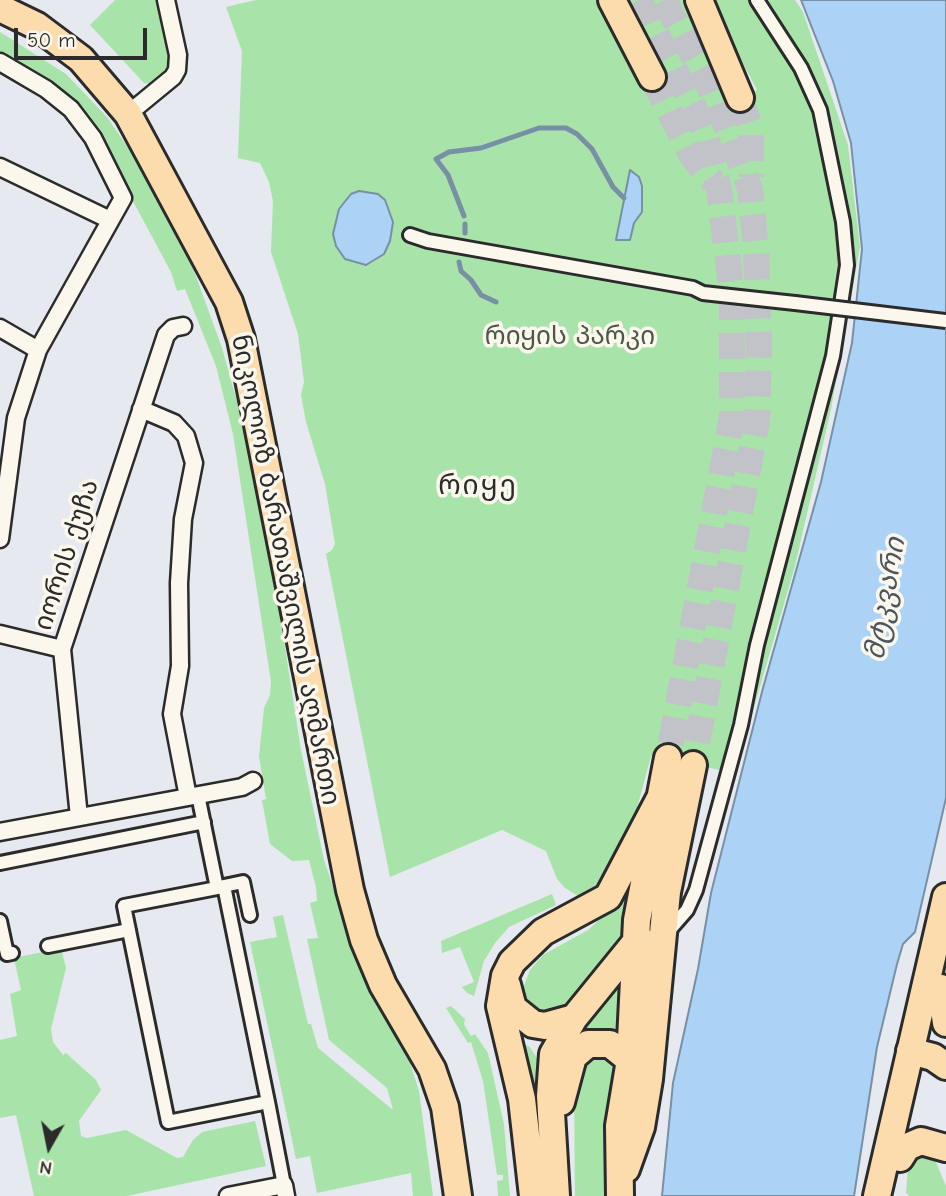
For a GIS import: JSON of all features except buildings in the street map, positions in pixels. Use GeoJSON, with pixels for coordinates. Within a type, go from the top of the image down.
{"type":"FeatureCollection","features":[{"type":"Feature","properties":{"kind":"main road"},"geometry":{"type":"LineString","coordinates":[[612,0],[652,77]]}},
{"type":"Feature","properties":{"kind":"main road"},"geometry":{"type":"LineString","coordinates":[[699,0],[740,98]]}},
{"type":"Feature","properties":{"kind":"main road","name":"ნიკოლოზ ბარათაშვილის აღმართი"},"geometry":{"type":"LineString","coordinates":[[0,8],[37,26],[82,59],[128,114],[229,302],[241,339],[350,890],[363,940],[383,985],[432,1069],[446,1107],[458,1196]]}},
{"type":"Feature","properties":{"kind":"main road"},"geometry":{"type":"LineString","coordinates":[[621,1190],[618,1126],[630,1060],[639,902],[667,758]]}},
{"type":"Feature","properties":{"kind":"main road"},"geometry":{"type":"LineString","coordinates":[[621,1190],[641,1127],[667,892],[694,765]]}},
{"type":"Feature","properties":{"kind":"main road"},"geometry":{"type":"LineString","coordinates":[[533,1196],[520,1087],[500,1006],[505,976],[519,955],[543,932],[608,897],[659,800]]}},
{"type":"Feature","properties":{"kind":"main road"},"geometry":{"type":"LineString","coordinates":[[556,1196],[550,1071],[553,1054],[574,1018],[636,943],[667,892]]}},
{"type":"Feature","properties":{"kind":"main road"},"geometry":{"type":"LineString","coordinates":[[877,1196],[927,1057],[946,897]]}},
{"type":"Feature","properties":{"kind":"main road"},"geometry":{"type":"LineString","coordinates":[[505,976],[509,999],[522,1017],[545,1026],[574,1018]]}},
{"type":"Feature","properties":{"kind":"main road"},"geometry":{"type":"LineString","coordinates":[[894,1196],[900,1158],[944,982]]}},
{"type":"Feature","properties":{"kind":"main road"},"geometry":{"type":"LineString","coordinates":[[944,982],[946,1023]]}},
{"type":"Feature","properties":{"kind":"main road"},"geometry":{"type":"LineString","coordinates":[[555,1134],[566,1074],[579,1049],[599,1042],[610,1044],[630,1060]]}},
{"type":"Feature","properties":{"kind":"main road"},"geometry":{"type":"LineString","coordinates":[[900,1158],[907,1147],[921,1141],[946,1148]]}},
{"type":"Feature","properties":{"kind":"street"},"geometry":{"type":"LineString","coordinates":[[128,114],[163,86],[177,70],[178,55],[166,0]]}},
{"type":"Feature","properties":{"kind":"street"},"geometry":{"type":"LineString","coordinates":[[663,937],[687,910],[696,890],[741,725],[757,645],[832,356],[847,265],[844,222],[820,110],[801,68],[757,0]]}},
{"type":"Feature","properties":{"kind":"street"},"geometry":{"type":"LineString","coordinates":[[0,62],[46,89],[71,110],[93,138],[122,192],[121,204],[38,350],[16,418],[5,474],[0,539]]}},
{"type":"Feature","properties":{"kind":"street"},"geometry":{"type":"LineString","coordinates":[[0,167],[110,220]]}},
{"type":"Feature","properties":{"kind":"street"},"geometry":{"type":"LineString","coordinates":[[410,235],[428,241],[693,288],[704,293],[946,321]]}},
{"type":"Feature","properties":{"kind":"street","name":"იორის ქუჩა"},"geometry":{"type":"LineString","coordinates":[[79,817],[62,649],[166,335],[173,328],[183,326]]}},
{"type":"Feature","properties":{"kind":"street"},"geometry":{"type":"LineString","coordinates":[[0,328],[38,350]]}},
{"type":"Feature","properties":{"kind":"street"},"geometry":{"type":"LineString","coordinates":[[141,409],[174,423],[186,436],[194,463],[183,519],[178,583],[180,666],[172,714],[234,936],[285,1190],[228,1196]]}},
{"type":"Feature","properties":{"kind":"street"},"geometry":{"type":"LineString","coordinates":[[0,634],[62,649]]}},
{"type":"Feature","properties":{"kind":"street"},"geometry":{"type":"LineString","coordinates":[[0,832],[242,787],[253,781]]}},
{"type":"Feature","properties":{"kind":"street"},"geometry":{"type":"LineString","coordinates":[[0,863],[204,822]]}},
{"type":"Feature","properties":{"kind":"street"},"geometry":{"type":"LineString","coordinates":[[250,915],[243,882],[124,906],[168,1122],[268,1102]]}},
{"type":"Feature","properties":{"kind":"street"},"geometry":{"type":"LineString","coordinates":[[0,922],[6,954]]}},
{"type":"Feature","properties":{"kind":"street"},"geometry":{"type":"LineString","coordinates":[[48,946],[129,930]]}},
{"type":"Feature","properties":{"kind":"street"},"geometry":{"type":"LineString","coordinates":[[234,936],[248,934]]}},
{"type":"Feature","properties":{"kind":"street"},"geometry":{"type":"LineString","coordinates":[[242,973],[256,970]]}},
{"type":"Feature","properties":{"kind":"street"},"geometry":{"type":"LineString","coordinates":[[249,1012],[264,1009]]}},
{"type":"Feature","properties":{"kind":"green space"},"geometry":{"type":"Polygon","coordinates":[[[115,0],[159,0],[172,56],[171,69],[153,84],[144,83],[90,25],[115,0]]]}},
{"type":"Feature","properties":{"kind":"green space","name":"რიყის პარკი"},"geometry":{"type":"Polygon","coordinates":[[[256,0],[683,0],[735,102],[757,90],[710,0],[795,0],[803,12],[848,145],[860,247],[831,409],[795,566],[735,773],[651,756],[632,827],[606,874],[592,890],[578,896],[557,879],[546,851],[502,830],[390,877],[326,554],[335,544],[325,484],[306,422],[301,395],[304,382],[298,334],[271,252],[273,201],[269,182],[260,163],[238,158],[242,51],[226,7],[256,0]]]}},
{"type":"Feature","properties":{"kind":"green space"},"geometry":{"type":"Polygon","coordinates":[[[0,32],[66,74],[107,117],[150,180],[189,257],[222,348],[241,416],[273,571],[301,750],[324,860],[364,978],[410,1063],[419,1091],[433,1196],[413,1196],[411,1173],[317,1193],[310,1156],[296,1159],[250,942],[277,937],[273,917],[283,915],[308,1024],[311,1024],[318,1048],[393,1110],[387,1088],[329,1040],[307,939],[318,938],[310,903],[317,901],[309,860],[292,861],[270,844],[262,800],[266,799],[259,756],[264,708],[270,695],[271,682],[233,434],[216,366],[185,289],[177,291],[171,272],[98,136],[0,59],[0,32]]]}},
{"type":"Feature","properties":{"kind":"green space"},"geometry":{"type":"Polygon","coordinates":[[[632,872],[622,938],[610,956],[555,1017],[531,1016],[521,993],[530,970],[543,955],[588,930],[606,914],[617,902],[632,872]]]}},
{"type":"Feature","properties":{"kind":"green space"},"geometry":{"type":"Polygon","coordinates":[[[552,894],[556,905],[509,927],[495,943],[484,961],[474,996],[467,993],[462,987],[474,982],[460,947],[442,953],[441,941],[552,894]]]}},
{"type":"Feature","properties":{"kind":"green space"},"geometry":{"type":"Polygon","coordinates":[[[61,948],[66,968],[51,1029],[53,1042],[63,1055],[66,1053],[96,1080],[101,1090],[79,1121],[81,1136],[87,1138],[126,1130],[177,1158],[183,1157],[193,1140],[202,1132],[255,1121],[266,1166],[127,1196],[34,1196],[16,1115],[0,1118],[0,1040],[17,1036],[10,994],[21,990],[14,958],[61,948]]]}},
{"type":"Feature","properties":{"kind":"green space"},"geometry":{"type":"Polygon","coordinates":[[[620,980],[618,1036],[563,1053],[620,980]]]}},
{"type":"Feature","properties":{"kind":"green space"},"geometry":{"type":"Polygon","coordinates":[[[451,1006],[465,1019],[464,1024],[471,1036],[475,1034],[488,1053],[504,1124],[510,1196],[498,1196],[497,1181],[503,1180],[503,1175],[497,1175],[483,1081],[471,1042],[468,1043],[446,1008],[451,1006]]]}},
{"type":"Feature","properties":{"kind":"green space"},"geometry":{"type":"Polygon","coordinates":[[[521,1044],[529,1046],[539,1061],[538,1148],[521,1044]]]}},
{"type":"Feature","properties":{"kind":"green space"},"geometry":{"type":"Polygon","coordinates":[[[601,1053],[612,1062],[617,1077],[608,1196],[575,1196],[574,1090],[580,1062],[601,1053]]]}},
{"type":"Feature","properties":{"kind":"green space"},"geometry":{"type":"Polygon","coordinates":[[[926,1155],[935,1160],[946,1186],[946,1196],[910,1196],[906,1193],[908,1167],[915,1159],[926,1155]]]}},
{"type":"Feature","properties":{"kind":"water","name":"მტკვარი"},"geometry":{"type":"Polygon","coordinates":[[[801,0],[946,0],[946,798],[915,932],[903,944],[877,1047],[854,1196],[662,1196],[673,1083],[698,969],[711,893],[763,688],[821,482],[852,343],[862,249],[851,143],[833,81],[801,0]]]}},
{"type":"Feature","properties":{"kind":"water"},"geometry":{"type":"Polygon","coordinates":[[[630,170],[639,177],[642,186],[642,212],[634,223],[630,240],[616,240],[630,170]]]}},
{"type":"Feature","properties":{"kind":"water"},"geometry":{"type":"Polygon","coordinates":[[[359,191],[378,194],[385,200],[393,222],[390,241],[384,254],[366,265],[345,259],[336,246],[333,234],[339,209],[351,194],[359,191]]]}},
{"type":"Feature","properties":{"kind":"waterway"},"geometry":{"type":"LineString","coordinates":[[464,216],[448,175],[436,159],[449,152],[481,148],[539,128],[566,128],[577,134],[592,149],[613,187],[624,198]]}},
{"type":"Feature","properties":{"kind":"waterway"},"geometry":{"type":"LineString","coordinates":[[465,224],[465,233]]}},
{"type":"Feature","properties":{"kind":"waterway"},"geometry":{"type":"LineString","coordinates":[[459,262],[461,271],[481,295],[496,302]]}},
{"type":"Feature","properties":{"kind":"tunnel"},"geometry":{"type":"LineString","coordinates":[[639,0],[694,107],[707,140],[719,189],[732,294],[732,417],[668,758]]}},
{"type":"Feature","properties":{"kind":"tunnel"},"geometry":{"type":"LineString","coordinates":[[664,0],[709,86],[750,189],[756,249],[759,346],[757,421],[693,765]]}},
{"type":"Feature","properties":{"kind":"tunnel"},"geometry":{"type":"LineString","coordinates":[[652,77],[693,158],[714,182]]}},
{"type":"Feature","properties":{"kind":"tunnel"},"geometry":{"type":"LineString","coordinates":[[740,98],[751,131],[751,177]]}},
{"type":"Feature","properties":{"kind":"district","name":"რიყე"},"geometry":{"type":"Point","coordinates":[478,486]}}]}
